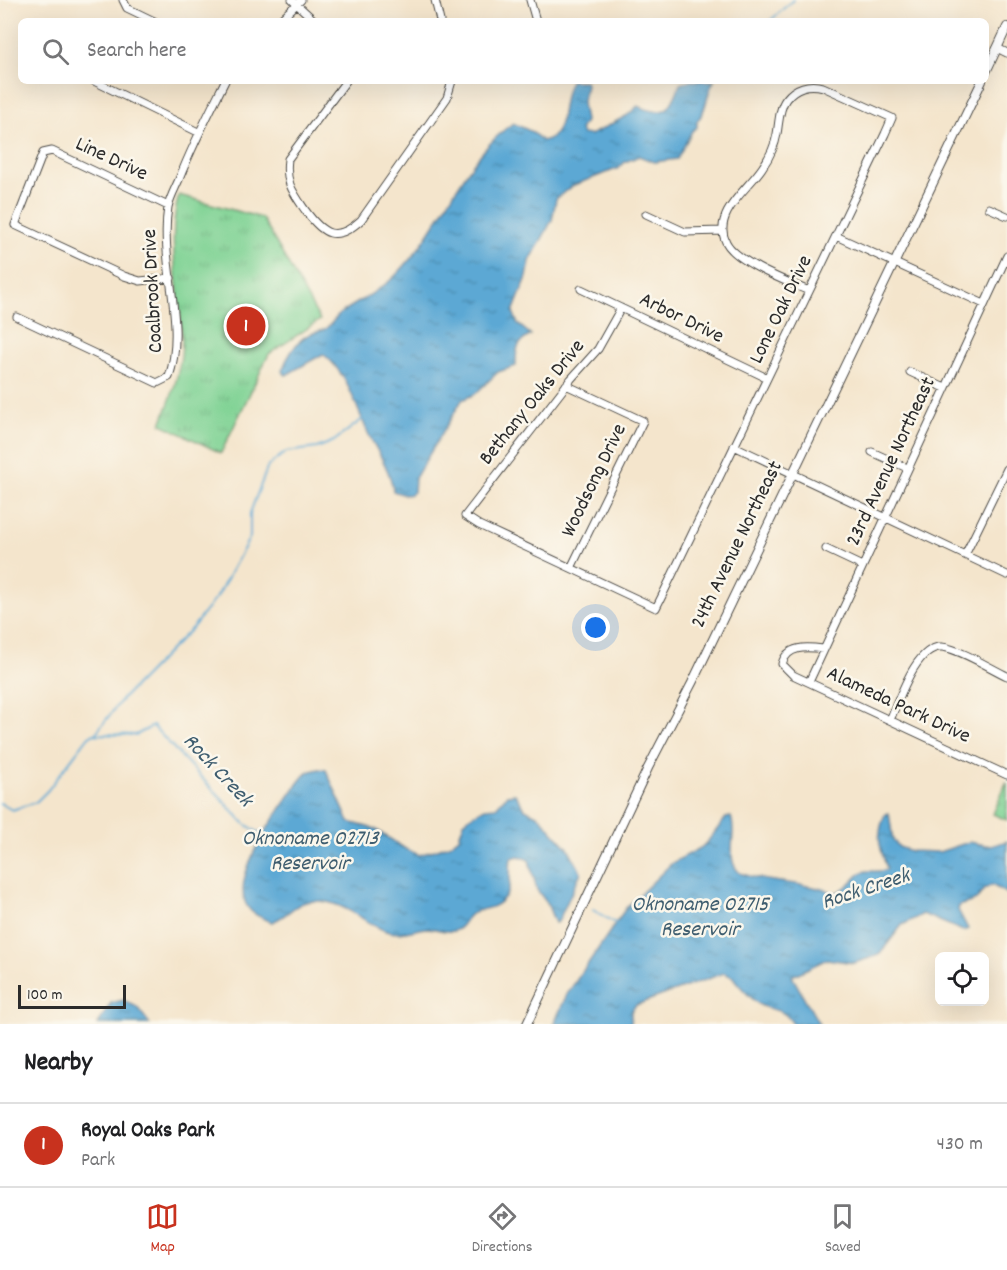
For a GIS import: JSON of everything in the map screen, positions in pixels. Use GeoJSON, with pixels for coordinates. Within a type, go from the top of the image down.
{"type":"FeatureCollection","features":[{"type":"Feature","properties":{"kind":"street"},"geometry":{"type":"LineString","coordinates":[[123,0],[127,9],[147,18]]}},
{"type":"Feature","properties":{"kind":"street"},"geometry":{"type":"LineString","coordinates":[[435,0],[439,18]]}},
{"type":"Feature","properties":{"kind":"street"},"geometry":{"type":"LineString","coordinates":[[530,0],[535,18]]}},
{"type":"Feature","properties":{"kind":"street"},"geometry":{"type":"LineString","coordinates":[[282,18],[297,1],[312,18]]}},
{"type":"Feature","properties":{"kind":"street"},"geometry":{"type":"LineString","coordinates":[[989,65],[1007,27]]}},
{"type":"Feature","properties":{"kind":"street"},"geometry":{"type":"LineString","coordinates":[[997,48],[1007,53]]}},
{"type":"Feature","properties":{"kind":"street"},"geometry":{"type":"LineString","coordinates":[[100,84],[198,132]]}},
{"type":"Feature","properties":{"kind":"street","name":"Coalbrook Drive"},"geometry":{"type":"LineString","coordinates":[[17,317],[157,383],[164,382],[169,377],[174,361],[167,233],[168,206],[198,132],[223,84]]}},
{"type":"Feature","properties":{"kind":"street"},"geometry":{"type":"LineString","coordinates":[[344,84],[288,159],[286,172],[287,184],[318,228],[329,233],[349,231],[361,220],[447,98],[451,84]]}},
{"type":"Feature","properties":{"kind":"street","name":"24th Avenue Northeast"},"geometry":{"type":"LineString","coordinates":[[527,1024],[643,778],[981,84]]}},
{"type":"Feature","properties":{"kind":"street","name":"Lone Oak Drive"},"geometry":{"type":"LineString","coordinates":[[571,568],[656,608],[892,118],[823,87],[812,85],[796,89],[783,103],[771,151],[763,167],[729,209],[722,231]]}},
{"type":"Feature","properties":{"kind":"street","name":"Line Drive"},"geometry":{"type":"LineString","coordinates":[[168,206],[52,151],[44,153],[15,225],[124,276],[140,281],[171,278]]}},
{"type":"Feature","properties":{"kind":"street"},"geometry":{"type":"LineString","coordinates":[[989,208],[1007,216]]}},
{"type":"Feature","properties":{"kind":"street"},"geometry":{"type":"LineString","coordinates":[[646,214],[685,232],[722,231],[726,243],[740,257],[809,291]]}},
{"type":"Feature","properties":{"kind":"street"},"geometry":{"type":"LineString","coordinates":[[836,236],[984,304]]}},
{"type":"Feature","properties":{"kind":"street","name":"23rd Avenue Northeast"},"geometry":{"type":"LineString","coordinates":[[808,682],[1007,256]]}},
{"type":"Feature","properties":{"kind":"street","name":"Arbor Drive"},"geometry":{"type":"LineString","coordinates":[[581,289],[766,378]]}},
{"type":"Feature","properties":{"kind":"street","name":"Bethany Oaks Drive"},"geometry":{"type":"LineString","coordinates":[[571,568],[465,516],[566,385],[597,349],[621,308]]}},
{"type":"Feature","properties":{"kind":"street"},"geometry":{"type":"LineString","coordinates":[[910,372],[945,388]]}},
{"type":"Feature","properties":{"kind":"street","name":"Woodsong Drive"},"geometry":{"type":"LineString","coordinates":[[566,385],[643,421],[571,568]]}},
{"type":"Feature","properties":{"kind":"street"},"geometry":{"type":"LineString","coordinates":[[734,446],[1007,575]]}},
{"type":"Feature","properties":{"kind":"street"},"geometry":{"type":"LineString","coordinates":[[872,452],[908,468]]}},
{"type":"Feature","properties":{"kind":"street"},"geometry":{"type":"LineString","coordinates":[[965,555],[1007,469]]}},
{"type":"Feature","properties":{"kind":"street"},"geometry":{"type":"LineString","coordinates":[[826,549],[862,566]]}},
{"type":"Feature","properties":{"kind":"street"},"geometry":{"type":"LineString","coordinates":[[890,720],[921,657],[930,649],[947,648],[1007,675]]}},
{"type":"Feature","properties":{"kind":"street","name":"Alameda Park Drive"},"geometry":{"type":"LineString","coordinates":[[823,649],[797,649],[787,654],[783,661],[786,671],[1007,775]]}},
{"type":"Feature","properties":{"kind":"green space"},"geometry":{"type":"Polygon","coordinates":[[[179,195],[262,218],[320,320],[269,354],[221,453],[161,424],[175,385],[182,344],[174,250],[175,213],[179,195]]]}},
{"type":"Feature","properties":{"kind":"green space"},"geometry":{"type":"Polygon","coordinates":[[[1007,783],[1007,820],[993,814],[1007,783]]]}},
{"type":"Feature","properties":{"kind":"water"},"geometry":{"type":"Polygon","coordinates":[[[569,84],[586,84],[582,103],[585,121],[580,130],[582,134],[590,135],[628,115],[638,106],[655,111],[666,109],[670,106],[680,84],[712,84],[703,112],[697,121],[697,127],[692,131],[677,159],[654,162],[639,156],[625,162],[619,168],[574,185],[556,199],[552,220],[530,261],[527,277],[513,312],[518,324],[531,335],[518,348],[516,366],[498,372],[475,394],[462,400],[415,478],[414,492],[406,495],[393,491],[387,469],[345,381],[332,362],[323,354],[286,375],[282,371],[284,366],[299,341],[325,329],[341,313],[394,277],[425,239],[479,157],[513,123],[532,132],[542,141],[552,138],[559,125],[569,84]]]}},
{"type":"Feature","properties":{"kind":"water","name":"Oknoname 02713 Reservoir"},"geometry":{"type":"Polygon","coordinates":[[[326,770],[349,822],[375,829],[407,850],[420,855],[449,845],[459,837],[464,822],[471,816],[485,808],[496,807],[507,795],[515,794],[525,809],[539,816],[568,848],[581,872],[558,922],[555,923],[547,903],[537,890],[529,860],[519,856],[511,858],[509,887],[502,900],[492,907],[473,913],[461,927],[454,931],[427,928],[401,933],[386,931],[335,904],[315,901],[303,903],[272,922],[255,914],[246,903],[243,885],[249,864],[261,838],[260,833],[266,830],[307,772],[326,770]]]}},
{"type":"Feature","properties":{"kind":"water","name":"Oknoname 02715 Reservoir"},"geometry":{"type":"Polygon","coordinates":[[[889,813],[893,840],[899,847],[911,851],[939,852],[969,842],[991,846],[1007,841],[1007,894],[992,885],[984,889],[976,900],[959,906],[958,910],[968,929],[963,931],[923,914],[902,925],[879,955],[854,963],[827,959],[792,976],[819,1024],[793,1024],[782,1012],[760,1005],[733,977],[724,973],[636,1005],[631,1011],[631,1024],[554,1024],[567,994],[626,908],[672,863],[704,846],[726,818],[731,817],[733,824],[733,861],[740,873],[764,880],[811,886],[835,893],[845,888],[863,872],[887,869],[879,836],[885,814],[889,813]]]}},
{"type":"Feature","properties":{"kind":"water"},"geometry":{"type":"Polygon","coordinates":[[[123,1000],[137,1007],[150,1024],[98,1024],[111,1003],[123,1000]]]}},
{"type":"Feature","properties":{"kind":"waterway"},"geometry":{"type":"LineString","coordinates":[[773,18],[793,0]]}},
{"type":"Feature","properties":{"kind":"waterway"},"geometry":{"type":"LineString","coordinates":[[95,734],[123,698],[193,627],[218,595],[250,537],[250,513],[268,466],[286,452],[317,448],[334,441],[364,418]]}},
{"type":"Feature","properties":{"kind":"waterway","name":"Rock Creek"},"geometry":{"type":"LineString","coordinates":[[0,803],[12,810],[36,802],[48,790],[89,736],[95,734],[136,735],[153,726],[244,823],[262,835]]}},
{"type":"Feature","properties":{"kind":"waterway","name":"Rock Creek"},"geometry":{"type":"LineString","coordinates":[[593,910],[617,924]]}},
{"type":"Feature","properties":{"kind":"place","name":"Royal Oaks Park"},"geometry":{"type":"Point","coordinates":[246,326]}}]}
